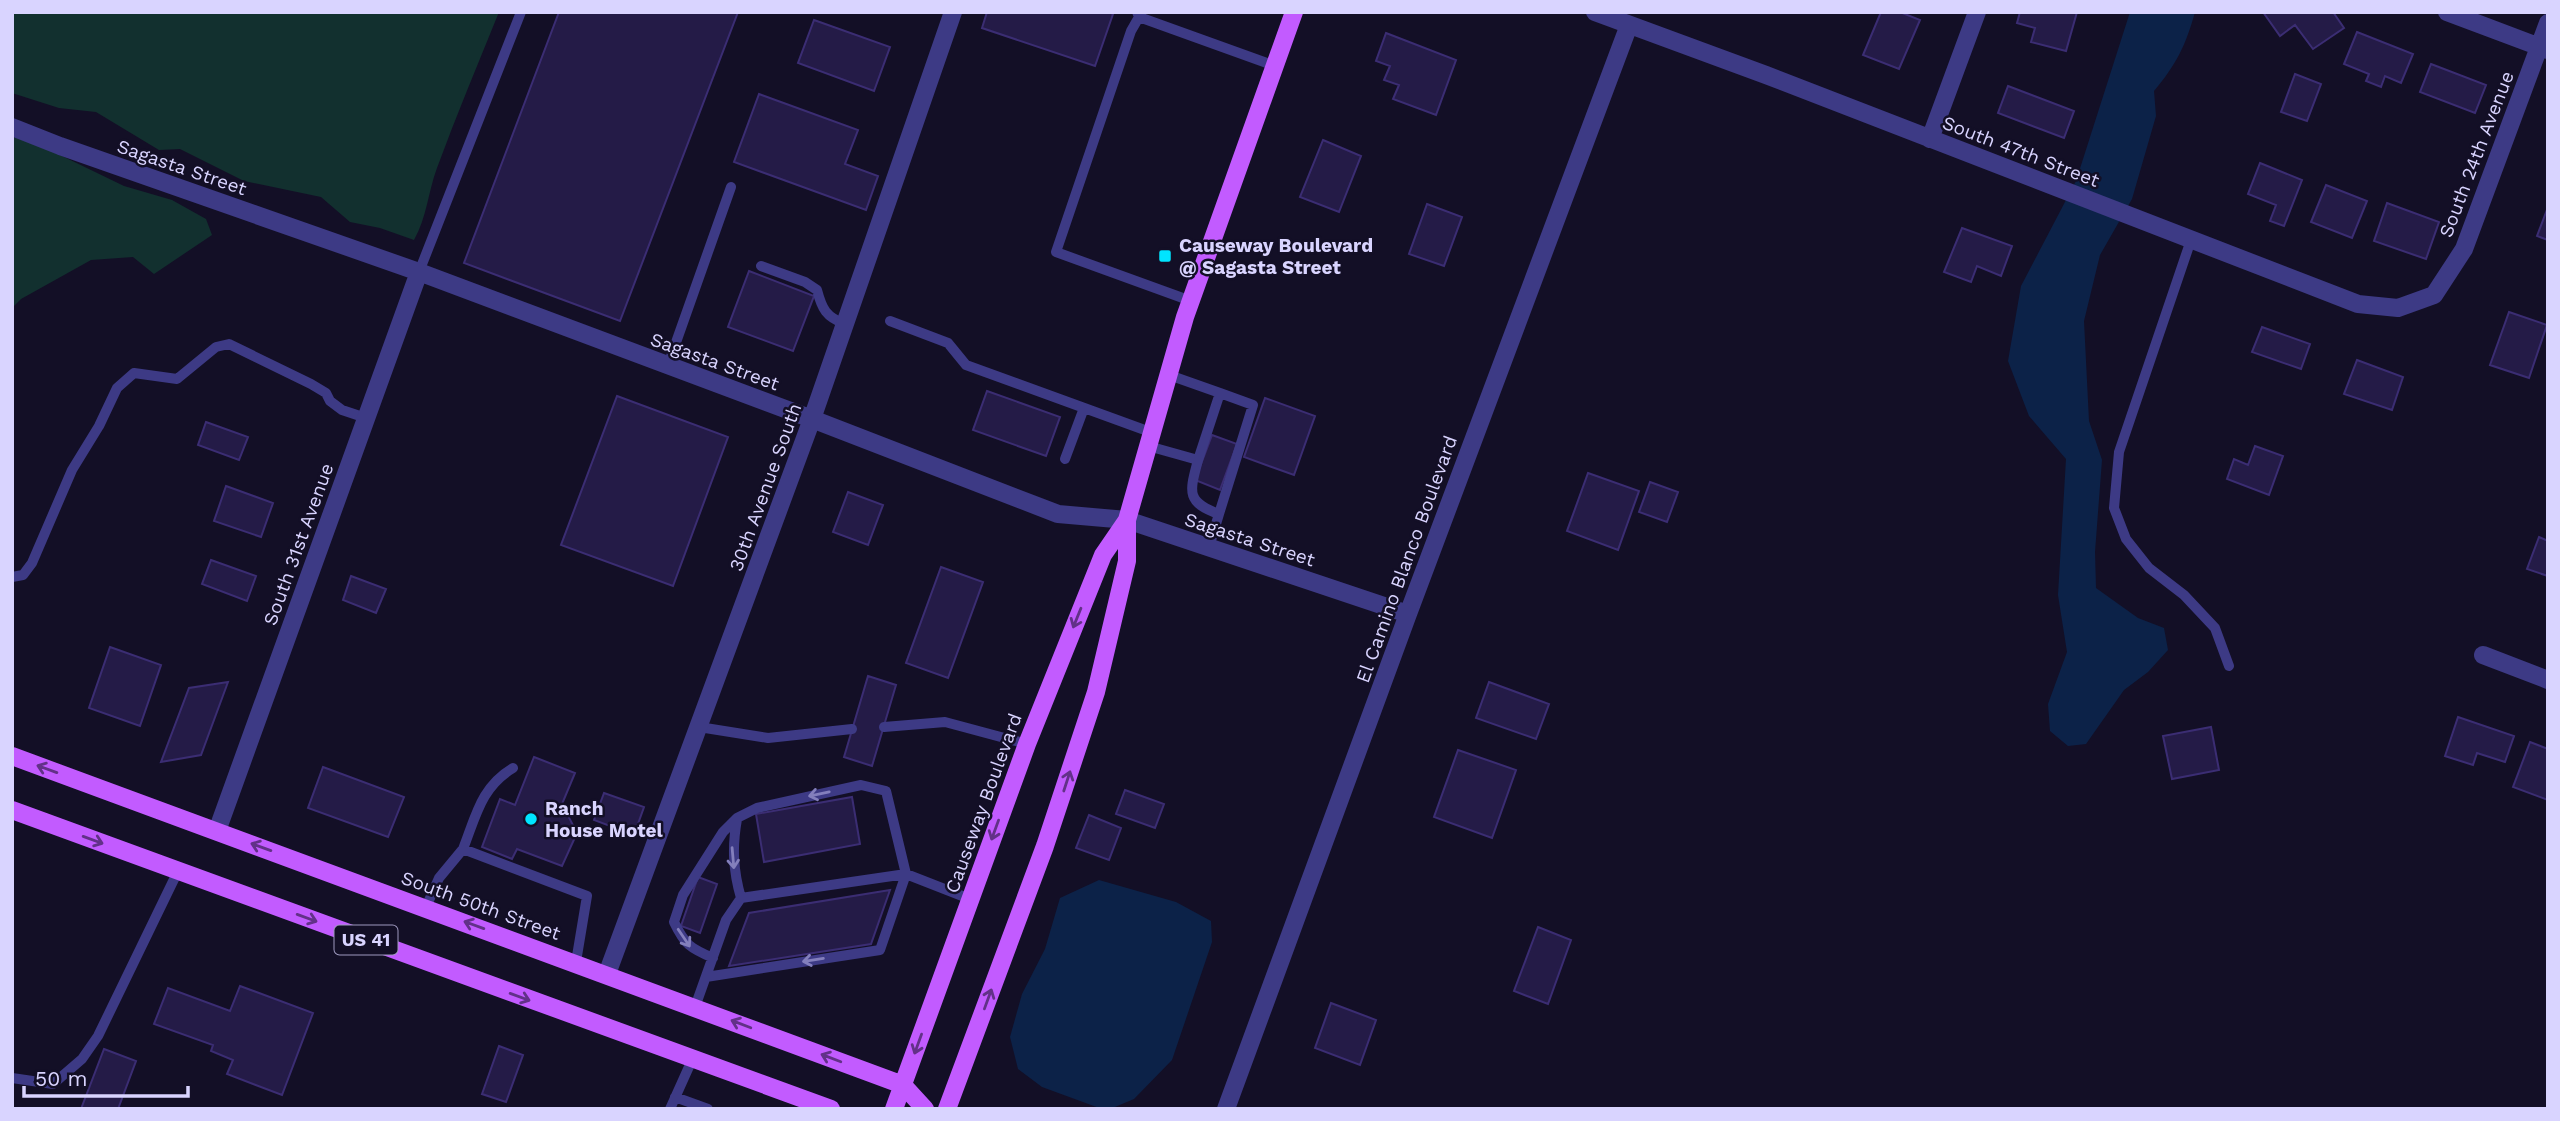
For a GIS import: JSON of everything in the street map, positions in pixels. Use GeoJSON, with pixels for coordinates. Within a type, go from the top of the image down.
{"type":"FeatureCollection","features":[{"type":"Feature","properties":{"kind":"main road","name":"Causeway Boulevard"},"geometry":{"type":"LineString","coordinates":[[947,1109],[1045,846],[1096,692],[1127,561],[1127,520],[1150,440],[1191,301],[1294,12]]}},
{"type":"Feature","properties":{"kind":"main road","name":"Causeway Boulevard"},"geometry":{"type":"LineString","coordinates":[[894,1109],[1027,744],[1103,555],[1127,520]]}},
{"type":"Feature","properties":{"kind":"main road","name":"South 50th Street"},"geometry":{"type":"LineString","coordinates":[[12,756],[576,962],[903,1085],[925,1109]]}},
{"type":"Feature","properties":{"kind":"main road","name":"US 41"},"geometry":{"type":"LineString","coordinates":[[12,810],[831,1109]]}},
{"type":"Feature","properties":{"kind":"street","name":"30th Avenue South"},"geometry":{"type":"LineString","coordinates":[[607,974],[813,419],[953,12]]}},
{"type":"Feature","properties":{"kind":"street","name":"South 47th Street"},"geometry":{"type":"LineString","coordinates":[[1595,12],[1766,75],[2358,304],[2398,308],[2434,295]]}},
{"type":"Feature","properties":{"kind":"street"},"geometry":{"type":"LineString","coordinates":[[1930,139],[1977,12]]}},
{"type":"Feature","properties":{"kind":"street"},"geometry":{"type":"LineString","coordinates":[[2447,12],[2543,48]]}},
{"type":"Feature","properties":{"kind":"street","name":"South 24th Avenue"},"geometry":{"type":"LineString","coordinates":[[2434,295],[2464,249],[2543,48],[2548,23]]}},
{"type":"Feature","properties":{"kind":"street","name":"El Camino Blanco Boulevard"},"geometry":{"type":"LineString","coordinates":[[1226,1109],[1629,25]]}},
{"type":"Feature","properties":{"kind":"street","name":"Sagasta Street"},"geometry":{"type":"LineString","coordinates":[[12,127],[419,272],[1058,514],[1127,520],[1408,614]]}},
{"type":"Feature","properties":{"kind":"street","name":"South 31st Avenue"},"geometry":{"type":"LineString","coordinates":[[216,831],[419,272]]}},
{"type":"Feature","properties":{"kind":"street"},"geometry":{"type":"LineString","coordinates":[[2483,655],[2548,680]]}},
{"type":"Feature","properties":{"kind":"lane"},"geometry":{"type":"LineString","coordinates":[[419,272],[521,12]]}},
{"type":"Feature","properties":{"kind":"lane"},"geometry":{"type":"LineString","coordinates":[[1191,301],[1056,252],[1131,31],[1138,15],[1275,66]]}},
{"type":"Feature","properties":{"kind":"lane"},"geometry":{"type":"LineString","coordinates":[[668,365],[731,187]]}},
{"type":"Feature","properties":{"kind":"lane"},"geometry":{"type":"LineString","coordinates":[[2191,240],[2119,452],[2114,508],[2126,539],[2149,568],[2184,595],[2215,628],[2229,666]]}},
{"type":"Feature","properties":{"kind":"lane"},"geometry":{"type":"LineString","coordinates":[[761,265],[805,282],[817,290],[823,311],[832,320],[845,324]]}},
{"type":"Feature","properties":{"kind":"lane"},"geometry":{"type":"LineString","coordinates":[[890,321],[948,343],[966,365],[1084,408],[1198,460]]}},
{"type":"Feature","properties":{"kind":"lane"},"geometry":{"type":"LineString","coordinates":[[12,577],[23,575],[32,563],[72,470],[99,426],[117,388],[134,373],[177,379],[216,347],[229,344],[311,384],[326,393],[342,410],[366,418]]}},
{"type":"Feature","properties":{"kind":"lane"},"geometry":{"type":"LineString","coordinates":[[1169,375],[1253,405],[1209,547]]}},
{"type":"Feature","properties":{"kind":"lane"},"geometry":{"type":"LineString","coordinates":[[1219,514],[1201,508],[1192,496],[1191,487],[1220,393]]}},
{"type":"Feature","properties":{"kind":"lane"},"geometry":{"type":"LineString","coordinates":[[1065,459],[1084,408]]}},
{"type":"Feature","properties":{"kind":"lane"},"geometry":{"type":"LineString","coordinates":[[884,727],[945,722],[1027,744]]}},
{"type":"Feature","properties":{"kind":"lane"},"geometry":{"type":"LineString","coordinates":[[699,727],[768,738],[852,729]]}},
{"type":"Feature","properties":{"kind":"lane"},"geometry":{"type":"LineString","coordinates":[[426,907],[439,878],[463,849],[485,794],[498,777],[513,768]]}},
{"type":"Feature","properties":{"kind":"lane"},"geometry":{"type":"LineString","coordinates":[[706,977],[880,950],[906,874],[886,791],[861,785],[757,808],[737,818],[723,832],[683,895],[674,922],[682,940],[713,958]]}},
{"type":"Feature","properties":{"kind":"lane"},"geometry":{"type":"LineString","coordinates":[[737,818],[732,845],[735,877],[741,898]]}},
{"type":"Feature","properties":{"kind":"lane"},"geometry":{"type":"LineString","coordinates":[[463,849],[587,896],[576,962]]}},
{"type":"Feature","properties":{"kind":"lane"},"geometry":{"type":"LineString","coordinates":[[12,1078],[53,1084],[82,1059],[98,1036],[178,871]]}},
{"type":"Feature","properties":{"kind":"lane"},"geometry":{"type":"LineString","coordinates":[[695,1007],[726,920],[741,898],[906,874],[970,899]]}},
{"type":"Feature","properties":{"kind":"lane"},"geometry":{"type":"LineString","coordinates":[[670,1109],[692,1060]]}},
{"type":"Feature","properties":{"kind":"lane"},"geometry":{"type":"LineString","coordinates":[[675,1097],[708,1109]]}},
{"type":"Feature","properties":{"kind":"green space"},"geometry":{"type":"Polygon","coordinates":[[[12,12],[499,12],[444,148],[414,240],[380,228],[350,222],[321,197],[244,181],[180,149],[159,150],[96,112],[59,108],[12,93],[12,12]]]}},
{"type":"Feature","properties":{"kind":"green space"},"geometry":{"type":"Polygon","coordinates":[[[12,137],[29,140],[124,186],[172,200],[206,219],[212,235],[154,274],[133,257],[91,260],[21,299],[12,308],[12,137]]]}},
{"type":"Feature","properties":{"kind":"water"},"geometry":{"type":"Polygon","coordinates":[[[2130,12],[2195,12],[2179,54],[2154,91],[2156,116],[2132,199],[2100,255],[2084,321],[2089,421],[2102,460],[2095,552],[2096,588],[2138,618],[2164,628],[2168,650],[2148,672],[2124,690],[2086,744],[2068,746],[2050,731],[2048,704],[2067,652],[2058,595],[2066,459],[2029,416],[2008,361],[2021,286],[2076,181],[2130,12]]]}},
{"type":"Feature","properties":{"kind":"water"},"geometry":{"type":"Polygon","coordinates":[[[1099,880],[1176,902],[1211,921],[1212,942],[1172,1060],[1134,1099],[1110,1109],[1102,1109],[1042,1087],[1018,1069],[1010,1037],[1022,994],[1045,949],[1060,898],[1099,880]]]}},
{"type":"Feature","properties":{"kind":"building"},"geometry":{"type":"Polygon","coordinates":[[[559,12],[738,12],[620,321],[464,263],[559,12]]]}},
{"type":"Feature","properties":{"kind":"building"},"geometry":{"type":"Polygon","coordinates":[[[987,12],[1113,14],[1095,66],[982,28],[987,12]]]}},
{"type":"Feature","properties":{"kind":"building"},"geometry":{"type":"Polygon","coordinates":[[[1881,12],[1900,12],[1920,20],[1899,69],[1863,55],[1881,12]]]}},
{"type":"Feature","properties":{"kind":"building"},"geometry":{"type":"Polygon","coordinates":[[[2020,12],[2077,12],[2066,51],[2031,42],[2035,28],[2017,23],[2020,12]]]}},
{"type":"Feature","properties":{"kind":"building"},"geometry":{"type":"Polygon","coordinates":[[[2263,12],[2333,12],[2344,28],[2313,49],[2295,25],[2280,36],[2263,12]]]}},
{"type":"Feature","properties":{"kind":"building"},"geometry":{"type":"Polygon","coordinates":[[[814,20],[890,47],[874,91],[798,63],[814,20]]]}},
{"type":"Feature","properties":{"kind":"building"},"geometry":{"type":"Polygon","coordinates":[[[2357,32],[2413,54],[2401,83],[2385,76],[2381,87],[2366,81],[2369,74],[2344,64],[2357,32]]]}},
{"type":"Feature","properties":{"kind":"building"},"geometry":{"type":"Polygon","coordinates":[[[1386,33],[1456,60],[1436,115],[1393,99],[1399,85],[1384,80],[1390,66],[1376,61],[1386,33]]]}},
{"type":"Feature","properties":{"kind":"building"},"geometry":{"type":"Polygon","coordinates":[[[2431,64],[2486,85],[2475,113],[2420,92],[2431,64]]]}},
{"type":"Feature","properties":{"kind":"building"},"geometry":{"type":"Polygon","coordinates":[[[2295,74],[2321,84],[2307,121],[2281,112],[2295,74]]]}},
{"type":"Feature","properties":{"kind":"building"},"geometry":{"type":"Polygon","coordinates":[[[2008,86],[2074,111],[2064,138],[1998,113],[2008,86]]]}},
{"type":"Feature","properties":{"kind":"building"},"geometry":{"type":"Polygon","coordinates":[[[759,94],[858,130],[845,164],[878,176],[866,210],[734,162],[759,94]]]}},
{"type":"Feature","properties":{"kind":"building"},"geometry":{"type":"Polygon","coordinates":[[[1323,140],[1361,156],[1339,212],[1300,197],[1323,140]]]}},
{"type":"Feature","properties":{"kind":"building"},"geometry":{"type":"Polygon","coordinates":[[[2260,163],[2302,180],[2284,226],[2270,221],[2276,205],[2248,194],[2260,163]]]}},
{"type":"Feature","properties":{"kind":"building"},"geometry":{"type":"Polygon","coordinates":[[[2326,185],[2367,201],[2352,238],[2311,222],[2326,185]]]}},
{"type":"Feature","properties":{"kind":"building"},"geometry":{"type":"Polygon","coordinates":[[[2387,203],[2439,222],[2426,259],[2374,241],[2387,203]]]}},
{"type":"Feature","properties":{"kind":"building"},"geometry":{"type":"Polygon","coordinates":[[[1427,204],[1462,217],[1444,266],[1409,254],[1427,204]]]}},
{"type":"Feature","properties":{"kind":"building"},"geometry":{"type":"Polygon","coordinates":[[[2548,207],[2548,240],[2537,236],[2548,207]]]}},
{"type":"Feature","properties":{"kind":"building"},"geometry":{"type":"Polygon","coordinates":[[[1962,228],[2012,246],[2001,276],[1977,266],[1971,282],[1944,272],[1962,228]]]}},
{"type":"Feature","properties":{"kind":"building"},"geometry":{"type":"Polygon","coordinates":[[[749,271],[814,296],[793,351],[728,327],[749,271]]]}},
{"type":"Feature","properties":{"kind":"building"},"geometry":{"type":"Polygon","coordinates":[[[2509,312],[2547,325],[2529,378],[2490,365],[2509,312]]]}},
{"type":"Feature","properties":{"kind":"building"},"geometry":{"type":"Polygon","coordinates":[[[2262,327],[2310,344],[2301,369],[2252,352],[2262,327]]]}},
{"type":"Feature","properties":{"kind":"building"},"geometry":{"type":"Polygon","coordinates":[[[2357,360],[2403,377],[2392,410],[2344,394],[2357,360]]]}},
{"type":"Feature","properties":{"kind":"building"},"geometry":{"type":"Polygon","coordinates":[[[987,391],[1060,417],[1046,456],[973,430],[987,391]]]}},
{"type":"Feature","properties":{"kind":"building"},"geometry":{"type":"Polygon","coordinates":[[[617,396],[728,437],[673,586],[561,545],[617,396]]]}},
{"type":"Feature","properties":{"kind":"building"},"geometry":{"type":"Polygon","coordinates":[[[1265,398],[1315,416],[1294,475],[1244,457],[1265,398]]]}},
{"type":"Feature","properties":{"kind":"building"},"geometry":{"type":"Polygon","coordinates":[[[206,422],[248,437],[239,460],[198,445],[206,422]]]}},
{"type":"Feature","properties":{"kind":"building"},"geometry":{"type":"Polygon","coordinates":[[[1212,435],[1237,444],[1220,490],[1195,480],[1212,435]]]}},
{"type":"Feature","properties":{"kind":"building"},"geometry":{"type":"Polygon","coordinates":[[[2255,446],[2283,456],[2269,495],[2227,479],[2234,459],[2248,465],[2255,446]]]}},
{"type":"Feature","properties":{"kind":"building"},"geometry":{"type":"Polygon","coordinates":[[[1588,473],[1639,491],[1618,550],[1567,531],[1588,473]]]}},
{"type":"Feature","properties":{"kind":"building"},"geometry":{"type":"Polygon","coordinates":[[[1650,482],[1678,492],[1667,522],[1639,512],[1650,482]]]}},
{"type":"Feature","properties":{"kind":"building"},"geometry":{"type":"Polygon","coordinates":[[[226,486],[273,503],[261,537],[214,521],[226,486]]]}},
{"type":"Feature","properties":{"kind":"building"},"geometry":{"type":"Polygon","coordinates":[[[848,492],[883,505],[868,545],[833,532],[848,492]]]}},
{"type":"Feature","properties":{"kind":"building"},"geometry":{"type":"Polygon","coordinates":[[[2539,537],[2548,541],[2548,576],[2527,569],[2539,537]]]}},
{"type":"Feature","properties":{"kind":"building"},"geometry":{"type":"Polygon","coordinates":[[[211,560],[256,576],[247,601],[202,584],[211,560]]]}},
{"type":"Feature","properties":{"kind":"building"},"geometry":{"type":"Polygon","coordinates":[[[941,567],[983,582],[948,678],[906,663],[941,567]]]}},
{"type":"Feature","properties":{"kind":"building"},"geometry":{"type":"Polygon","coordinates":[[[351,576],[386,589],[376,613],[343,600],[351,576]]]}},
{"type":"Feature","properties":{"kind":"building"},"geometry":{"type":"Polygon","coordinates":[[[110,647],[161,665],[140,726],[89,708],[110,647]]]}},
{"type":"Feature","properties":{"kind":"building"},"geometry":{"type":"Polygon","coordinates":[[[868,676],[896,685],[872,766],[844,757],[868,676]]]}},
{"type":"Feature","properties":{"kind":"building"},"geometry":{"type":"Polygon","coordinates":[[[228,682],[201,755],[161,762],[189,688],[228,682]]]}},
{"type":"Feature","properties":{"kind":"building"},"geometry":{"type":"Polygon","coordinates":[[[1489,682],[1549,704],[1536,739],[1476,718],[1489,682]]]}},
{"type":"Feature","properties":{"kind":"building"},"geometry":{"type":"Polygon","coordinates":[[[2458,717],[2514,736],[2505,762],[2477,753],[2473,765],[2445,756],[2458,717]]]}},
{"type":"Feature","properties":{"kind":"building"},"geometry":{"type":"Polygon","coordinates":[[[2211,727],[2219,770],[2172,779],[2163,736],[2211,727]]]}},
{"type":"Feature","properties":{"kind":"building"},"geometry":{"type":"Polygon","coordinates":[[[2530,742],[2548,749],[2548,800],[2513,787],[2530,742]]]}},
{"type":"Feature","properties":{"kind":"building"},"geometry":{"type":"Polygon","coordinates":[[[1458,750],[1516,770],[1492,838],[1434,817],[1458,750]]]}},
{"type":"Feature","properties":{"kind":"building","name":"Ranch House Motel"},"geometry":{"type":"Polygon","coordinates":[[[534,757],[575,773],[562,804],[577,833],[562,866],[517,849],[512,859],[482,847],[500,799],[515,805],[534,757]]]}},
{"type":"Feature","properties":{"kind":"building"},"geometry":{"type":"Polygon","coordinates":[[[323,767],[404,797],[388,837],[308,808],[323,767]]]}},
{"type":"Feature","properties":{"kind":"building"},"geometry":{"type":"Polygon","coordinates":[[[1125,790],[1164,804],[1155,828],[1116,814],[1125,790]]]}},
{"type":"Feature","properties":{"kind":"building"},"geometry":{"type":"Polygon","coordinates":[[[604,793],[644,807],[634,835],[594,820],[604,793]]]}},
{"type":"Feature","properties":{"kind":"building"},"geometry":{"type":"Polygon","coordinates":[[[852,797],[860,844],[764,862],[756,814],[852,797]]]}},
{"type":"Feature","properties":{"kind":"building"},"geometry":{"type":"Polygon","coordinates":[[[1089,815],[1121,828],[1109,860],[1076,848],[1089,815]]]}},
{"type":"Feature","properties":{"kind":"building"},"geometry":{"type":"Polygon","coordinates":[[[698,877],[717,884],[700,933],[681,926],[698,877]]]}},
{"type":"Feature","properties":{"kind":"building"},"geometry":{"type":"Polygon","coordinates":[[[890,890],[871,944],[729,966],[749,913],[890,890]]]}},
{"type":"Feature","properties":{"kind":"building"},"geometry":{"type":"Polygon","coordinates":[[[1538,927],[1571,940],[1548,1004],[1514,991],[1538,927]]]}},
{"type":"Feature","properties":{"kind":"building"},"geometry":{"type":"Polygon","coordinates":[[[240,986],[313,1013],[282,1095],[227,1074],[233,1060],[211,1051],[213,1045],[154,1024],[168,988],[230,1011],[240,986]]]}},
{"type":"Feature","properties":{"kind":"building"},"geometry":{"type":"Polygon","coordinates":[[[1331,1003],[1376,1020],[1360,1065],[1315,1048],[1331,1003]]]}},
{"type":"Feature","properties":{"kind":"building"},"geometry":{"type":"Polygon","coordinates":[[[499,1046],[523,1055],[506,1102],[482,1094],[499,1046]]]}},
{"type":"Feature","properties":{"kind":"building"},"geometry":{"type":"Polygon","coordinates":[[[104,1049],[136,1061],[118,1109],[81,1109],[104,1049]]]}},
{"type":"Feature","properties":{"kind":"place","name":"Causeway Boulevard @ Sagasta Street"},"geometry":{"type":"Point","coordinates":[1165,256]}},
{"type":"Feature","properties":{"kind":"place","name":"Ranch House Motel"},"geometry":{"type":"Point","coordinates":[531,819]}}]}
